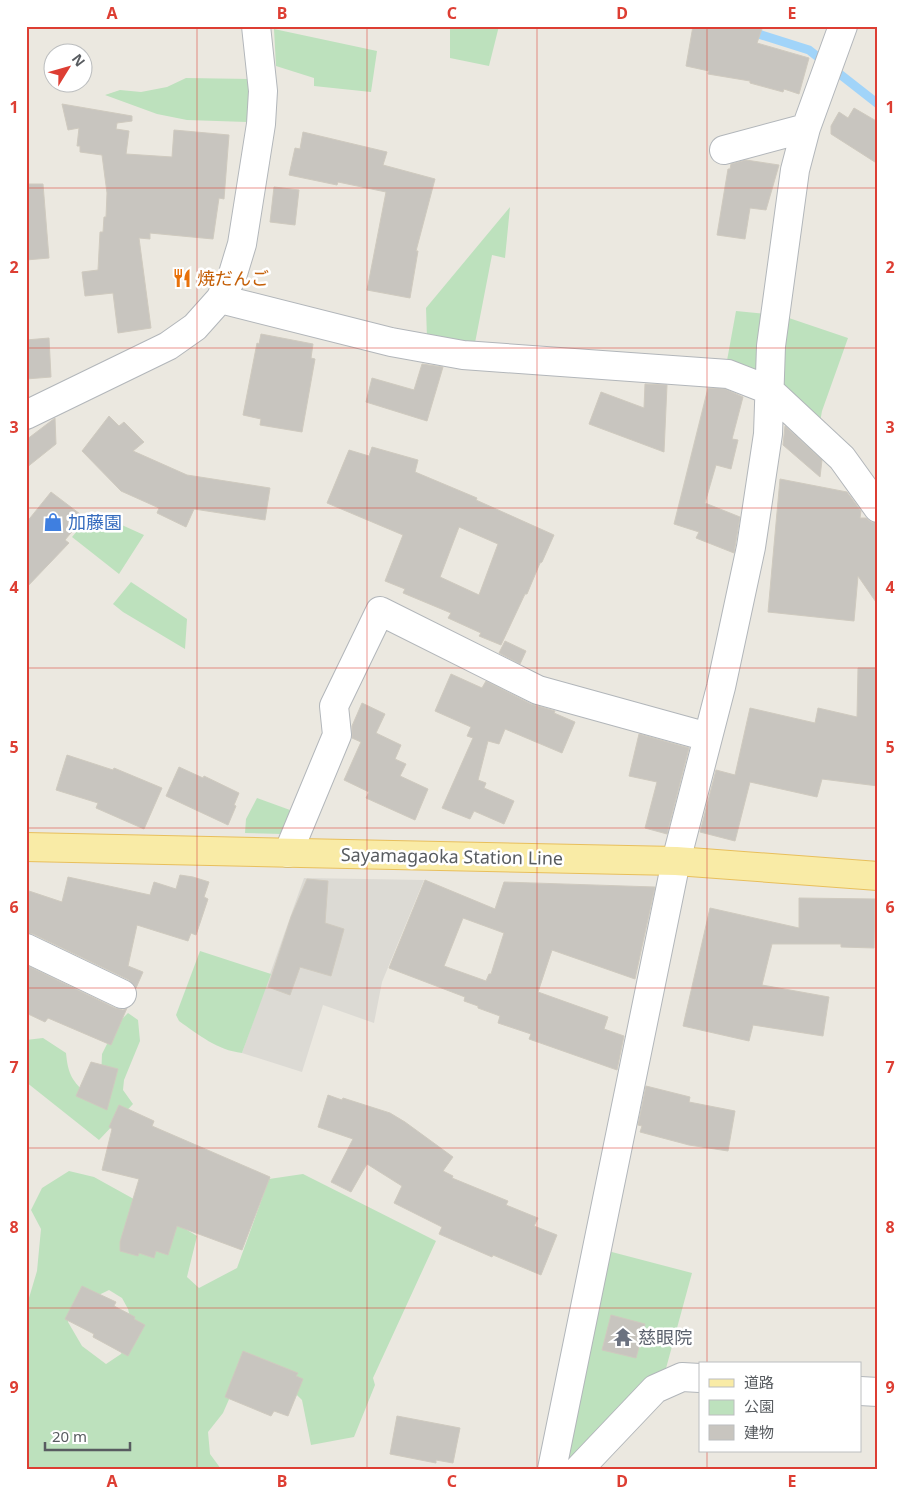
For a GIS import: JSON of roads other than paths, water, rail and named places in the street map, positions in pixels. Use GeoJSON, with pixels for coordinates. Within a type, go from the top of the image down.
{"type":"FeatureCollection","features":[{"type":"Feature","properties":{"kind":"main road","name":"Sayamagaoka Station Line"},"geometry":{"type":"LineString","coordinates":[[26,847],[676,861],[878,876]]}},
{"type":"Feature","properties":{"kind":"street"},"geometry":{"type":"LineString","coordinates":[[26,415],[168,346],[195,327],[220,299],[232,277],[242,244],[261,124],[263,90],[256,26]]}},
{"type":"Feature","properties":{"kind":"street"},"geometry":{"type":"LineString","coordinates":[[552,1469],[676,861],[721,687],[751,547],[768,434],[771,346],[795,170],[806,128],[843,26]]}},
{"type":"Feature","properties":{"kind":"street"},"geometry":{"type":"LineString","coordinates":[[724,150],[806,128]]}},
{"type":"Feature","properties":{"kind":"street"},"geometry":{"type":"LineString","coordinates":[[220,299],[391,342],[463,356],[728,374],[769,390],[842,458],[878,508]]}},
{"type":"Feature","properties":{"kind":"street"},"geometry":{"type":"LineString","coordinates":[[288,853],[337,735],[334,706],[380,611],[538,690],[708,737]]}},
{"type":"Feature","properties":{"kind":"street"},"geometry":{"type":"LineString","coordinates":[[26,948],[122,994]]}},
{"type":"Feature","properties":{"kind":"street"},"geometry":{"type":"LineString","coordinates":[[578,1469],[655,1389],[682,1377],[699,1378]]}},
{"type":"Feature","properties":{"kind":"street"},"geometry":{"type":"LineString","coordinates":[[862,1391],[878,1392]]}},
{"type":"Feature","properties":{"kind":"waterway"},"geometry":{"type":"LineString","coordinates":[[749,31],[809,50],[878,104]]}},
{"type":"Feature","properties":{"kind":"place","name":"焼だんご"},"geometry":{"type":"Point","coordinates":[182,278]}},
{"type":"Feature","properties":{"kind":"place","name":"加藤園"},"geometry":{"type":"Point","coordinates":[53,522]}},
{"type":"Feature","properties":{"kind":"place","name":"慈眼院"},"geometry":{"type":"Point","coordinates":[623,1337]}}]}
